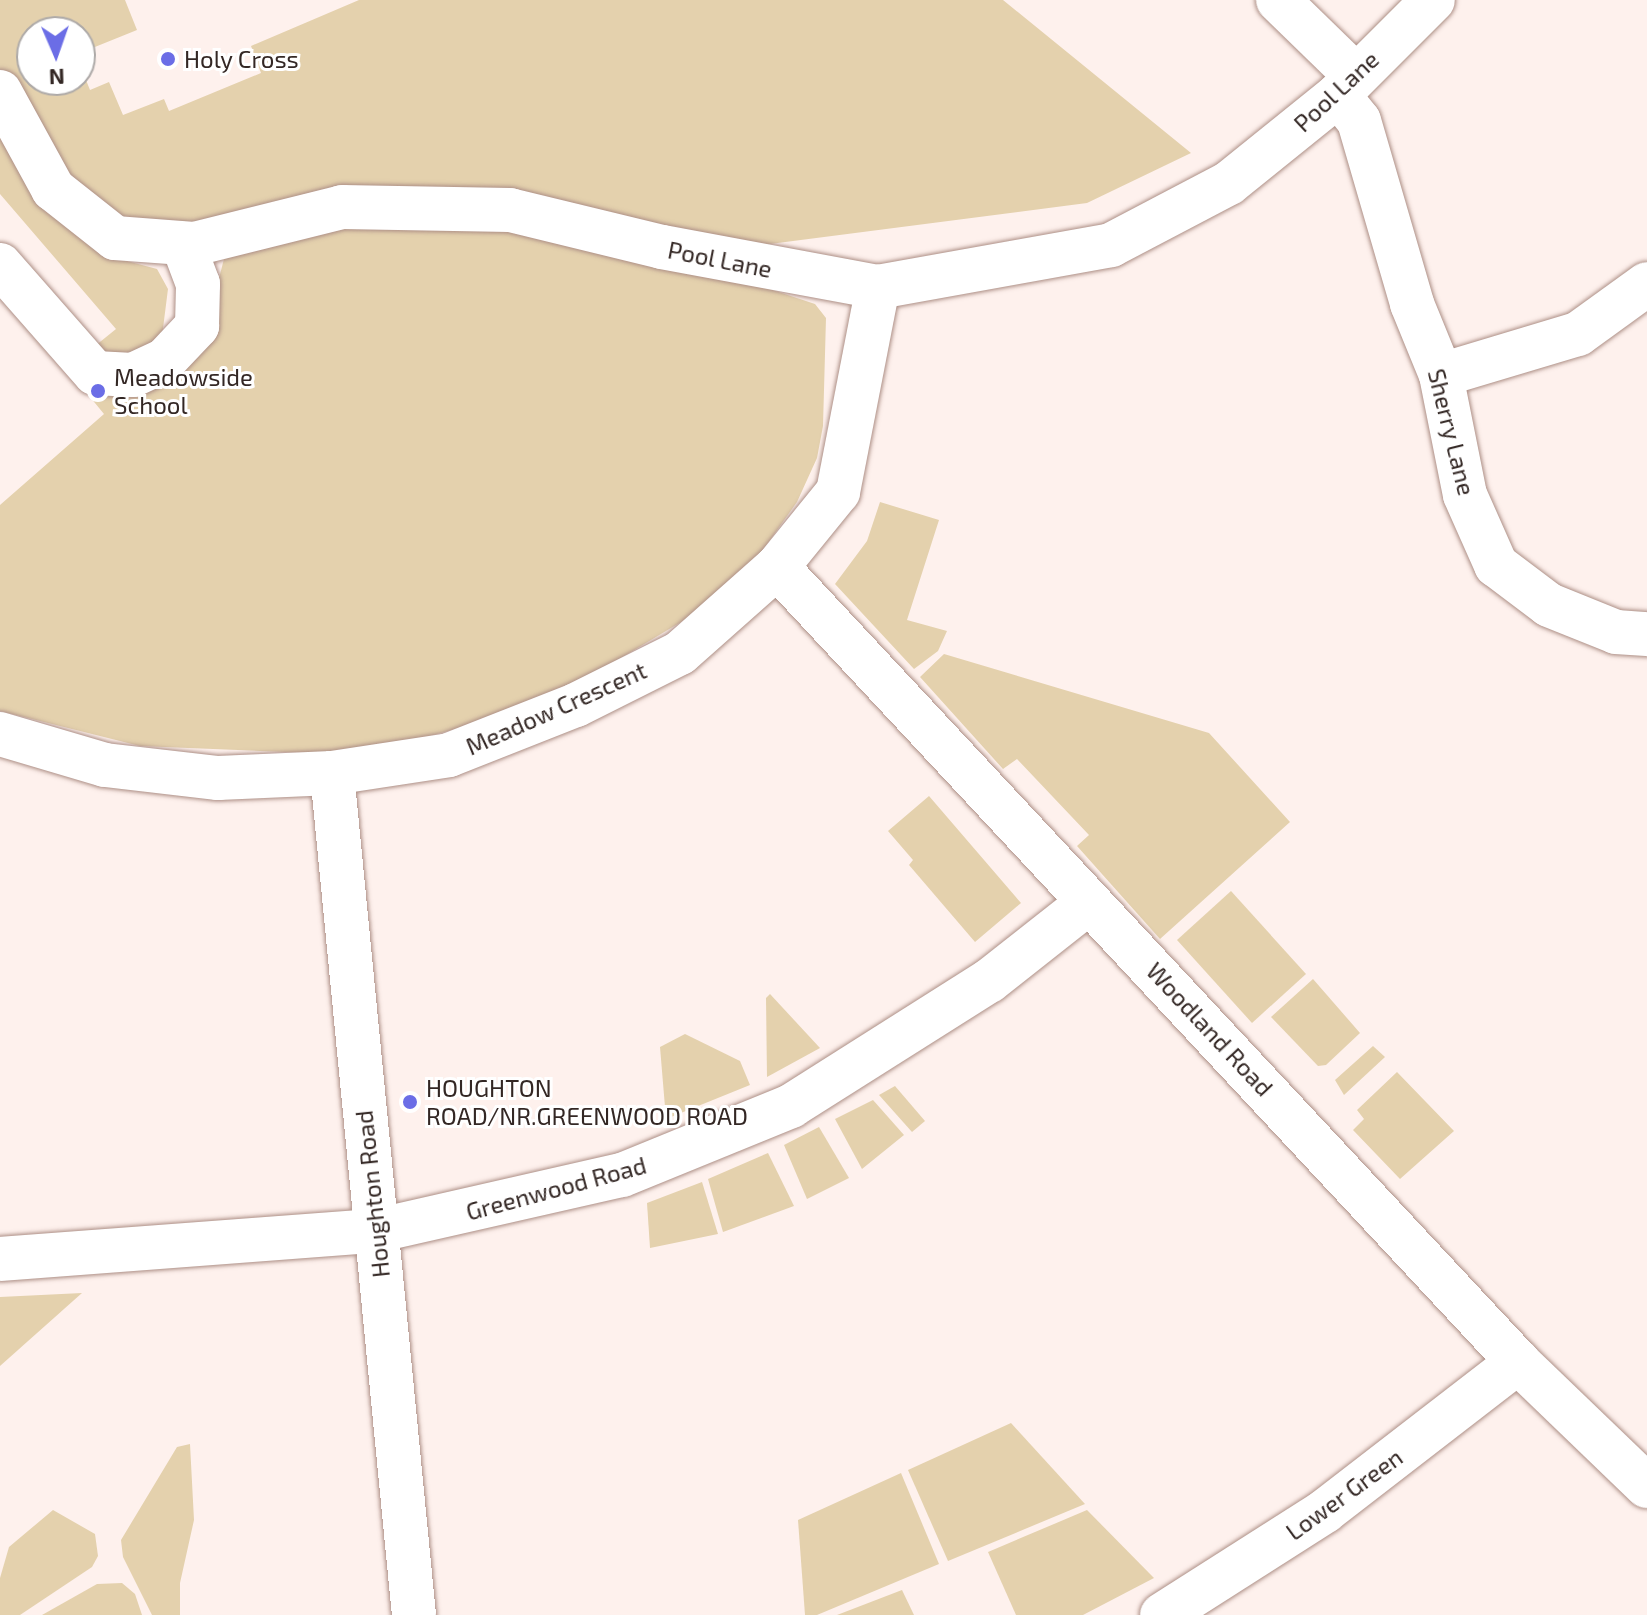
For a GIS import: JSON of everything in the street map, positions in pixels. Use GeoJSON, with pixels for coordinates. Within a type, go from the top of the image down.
{"type":"FeatureCollection","features":[{"type":"Feature","properties":{"kind":"street","name":"Sherry Lane"},"geometry":{"type":"LineString","coordinates":[[1278,0],[1346,85],[1412,304],[1441,375],[1465,495],[1496,565],[1549,605],[1616,632],[1647,634]]}},
{"type":"Feature","properties":{"kind":"street","name":"Pool Lane"},"geometry":{"type":"LineString","coordinates":[[0,92],[53,189],[84,217],[115,238],[183,244],[342,207],[510,210],[662,247],[878,287],[1111,245],[1229,183],[1346,85],[1433,0]]}},
{"type":"Feature","properties":{"kind":"street"},"geometry":{"type":"LineString","coordinates":[[0,265],[95,373],[133,375],[165,360],[197,326],[198,284],[183,244]]}},
{"type":"Feature","properties":{"kind":"street"},"geometry":{"type":"LineString","coordinates":[[1441,375],[1578,334],[1647,284]]}},
{"type":"Feature","properties":{"kind":"street","name":"Meadow Crescent"},"geometry":{"type":"LineString","coordinates":[[0,734],[105,765],[218,778],[332,773],[449,755],[576,705],[680,653],[777,567],[838,492],[854,432],[858,372],[878,287]]}},
{"type":"Feature","properties":{"kind":"street","name":"Woodland Road"},"geometry":{"type":"LineString","coordinates":[[777,567],[1518,1362],[1647,1486]]}},
{"type":"Feature","properties":{"kind":"street","name":"Houghton Road"},"geometry":{"type":"LineString","coordinates":[[332,773],[414,1615]]}},
{"type":"Feature","properties":{"kind":"street","name":"Greenwood Road"},"geometry":{"type":"LineString","coordinates":[[0,1259],[375,1231],[622,1175],[791,1106],[989,981],[1089,902]]}},
{"type":"Feature","properties":{"kind":"street","name":"Lower Green"},"geometry":{"type":"LineString","coordinates":[[1162,1615],[1325,1511],[1518,1362]]}},
{"type":"Feature","properties":{"kind":"shaded area"},"geometry":{"type":"Polygon","coordinates":[[[0,0],[125,0],[137,30],[96,47],[96,16],[16,16],[16,96],[96,96],[96,87],[109,82],[123,115],[164,99],[169,111],[261,73],[251,46],[359,0],[1003,0],[1191,153],[1087,203],[732,249],[514,200],[163,232],[117,229],[40,158],[0,69],[0,0]]]}},
{"type":"Feature","properties":{"kind":"shaded area"},"geometry":{"type":"Polygon","coordinates":[[[0,119],[127,261],[157,269],[168,289],[161,344],[124,365],[95,346],[116,329],[0,194],[0,119]]]}},
{"type":"Feature","properties":{"kind":"shaded area"},"geometry":{"type":"Polygon","coordinates":[[[344,218],[510,226],[739,279],[815,304],[826,318],[823,426],[817,458],[797,502],[755,561],[686,619],[569,689],[484,721],[361,755],[140,746],[0,711],[0,505],[104,414],[81,386],[93,397],[127,395],[218,282],[224,259],[241,246],[344,218]]]}},
{"type":"Feature","properties":{"kind":"shaded area"},"geometry":{"type":"Polygon","coordinates":[[[880,502],[939,520],[907,620],[947,631],[938,651],[914,669],[835,584],[867,541],[880,502]]]}},
{"type":"Feature","properties":{"kind":"shaded area"},"geometry":{"type":"Polygon","coordinates":[[[944,654],[1209,733],[1290,822],[1160,939],[1077,846],[1089,835],[1017,759],[1003,769],[920,677],[944,654]]]}},
{"type":"Feature","properties":{"kind":"shaded area"},"geometry":{"type":"Polygon","coordinates":[[[929,796],[1021,903],[975,942],[909,865],[913,860],[888,831],[929,796]]]}},
{"type":"Feature","properties":{"kind":"shaded area"},"geometry":{"type":"Polygon","coordinates":[[[1231,891],[1306,974],[1252,1023],[1177,940],[1231,891]]]}},
{"type":"Feature","properties":{"kind":"shaded area"},"geometry":{"type":"Polygon","coordinates":[[[1313,979],[1360,1033],[1326,1065],[1318,1066],[1271,1017],[1313,979]]]}},
{"type":"Feature","properties":{"kind":"shaded area"},"geometry":{"type":"Polygon","coordinates":[[[770,994],[820,1048],[767,1077],[766,998],[770,994]]]}},
{"type":"Feature","properties":{"kind":"shaded area"},"geometry":{"type":"Polygon","coordinates":[[[685,1034],[740,1061],[750,1085],[666,1119],[660,1047],[685,1034]]]}},
{"type":"Feature","properties":{"kind":"shaded area"},"geometry":{"type":"Polygon","coordinates":[[[1373,1046],[1385,1057],[1344,1095],[1335,1080],[1373,1046]]]}},
{"type":"Feature","properties":{"kind":"shaded area"},"geometry":{"type":"Polygon","coordinates":[[[1397,1072],[1454,1131],[1400,1179],[1353,1130],[1364,1119],[1357,1110],[1397,1072]]]}},
{"type":"Feature","properties":{"kind":"shaded area"},"geometry":{"type":"Polygon","coordinates":[[[895,1086],[925,1121],[912,1132],[879,1095],[895,1086]]]}},
{"type":"Feature","properties":{"kind":"shaded area"},"geometry":{"type":"Polygon","coordinates":[[[873,1100],[904,1135],[862,1169],[835,1119],[873,1100]]]}},
{"type":"Feature","properties":{"kind":"shaded area"},"geometry":{"type":"Polygon","coordinates":[[[819,1127],[849,1178],[807,1199],[784,1145],[819,1127]]]}},
{"type":"Feature","properties":{"kind":"shaded area"},"geometry":{"type":"Polygon","coordinates":[[[768,1153],[794,1206],[723,1232],[708,1179],[768,1153]]]}},
{"type":"Feature","properties":{"kind":"shaded area"},"geometry":{"type":"Polygon","coordinates":[[[702,1182],[718,1234],[650,1248],[647,1203],[702,1182]]]}},
{"type":"Feature","properties":{"kind":"shaded area"},"geometry":{"type":"Polygon","coordinates":[[[82,1293],[0,1366],[0,1297],[82,1293]]]}},
{"type":"Feature","properties":{"kind":"shaded area"},"geometry":{"type":"Polygon","coordinates":[[[1011,1423],[1085,1504],[948,1561],[908,1470],[1011,1423]]]}},
{"type":"Feature","properties":{"kind":"shaded area"},"geometry":{"type":"Polygon","coordinates":[[[190,1444],[194,1520],[180,1583],[180,1615],[152,1615],[123,1557],[121,1540],[177,1447],[190,1444]]]}},
{"type":"Feature","properties":{"kind":"shaded area"},"geometry":{"type":"Polygon","coordinates":[[[901,1473],[939,1564],[817,1615],[805,1615],[798,1520],[901,1473]]]}},
{"type":"Feature","properties":{"kind":"shaded area"},"geometry":{"type":"Polygon","coordinates":[[[53,1510],[95,1534],[98,1556],[92,1567],[20,1615],[0,1615],[0,1578],[9,1547],[53,1510]]]}},
{"type":"Feature","properties":{"kind":"shaded area"},"geometry":{"type":"Polygon","coordinates":[[[1087,1510],[1154,1578],[1083,1615],[1016,1615],[988,1552],[1087,1510]]]}},
{"type":"Feature","properties":{"kind":"shaded area"},"geometry":{"type":"Polygon","coordinates":[[[122,1583],[135,1594],[142,1615],[42,1615],[97,1584],[122,1583]]]}},
{"type":"Feature","properties":{"kind":"shaded area"},"geometry":{"type":"Polygon","coordinates":[[[902,1590],[914,1615],[837,1615],[902,1590]]]}},
{"type":"Feature","properties":{"kind":"place","name":"Holy Cross"},"geometry":{"type":"Point","coordinates":[168,59]}},
{"type":"Feature","properties":{"kind":"place","name":"Meadowside School"},"geometry":{"type":"Point","coordinates":[98,391]}},
{"type":"Feature","properties":{"kind":"place","name":"HOUGHTON ROAD/NR.GREENWOOD ROAD"},"geometry":{"type":"Point","coordinates":[410,1102]}}]}
